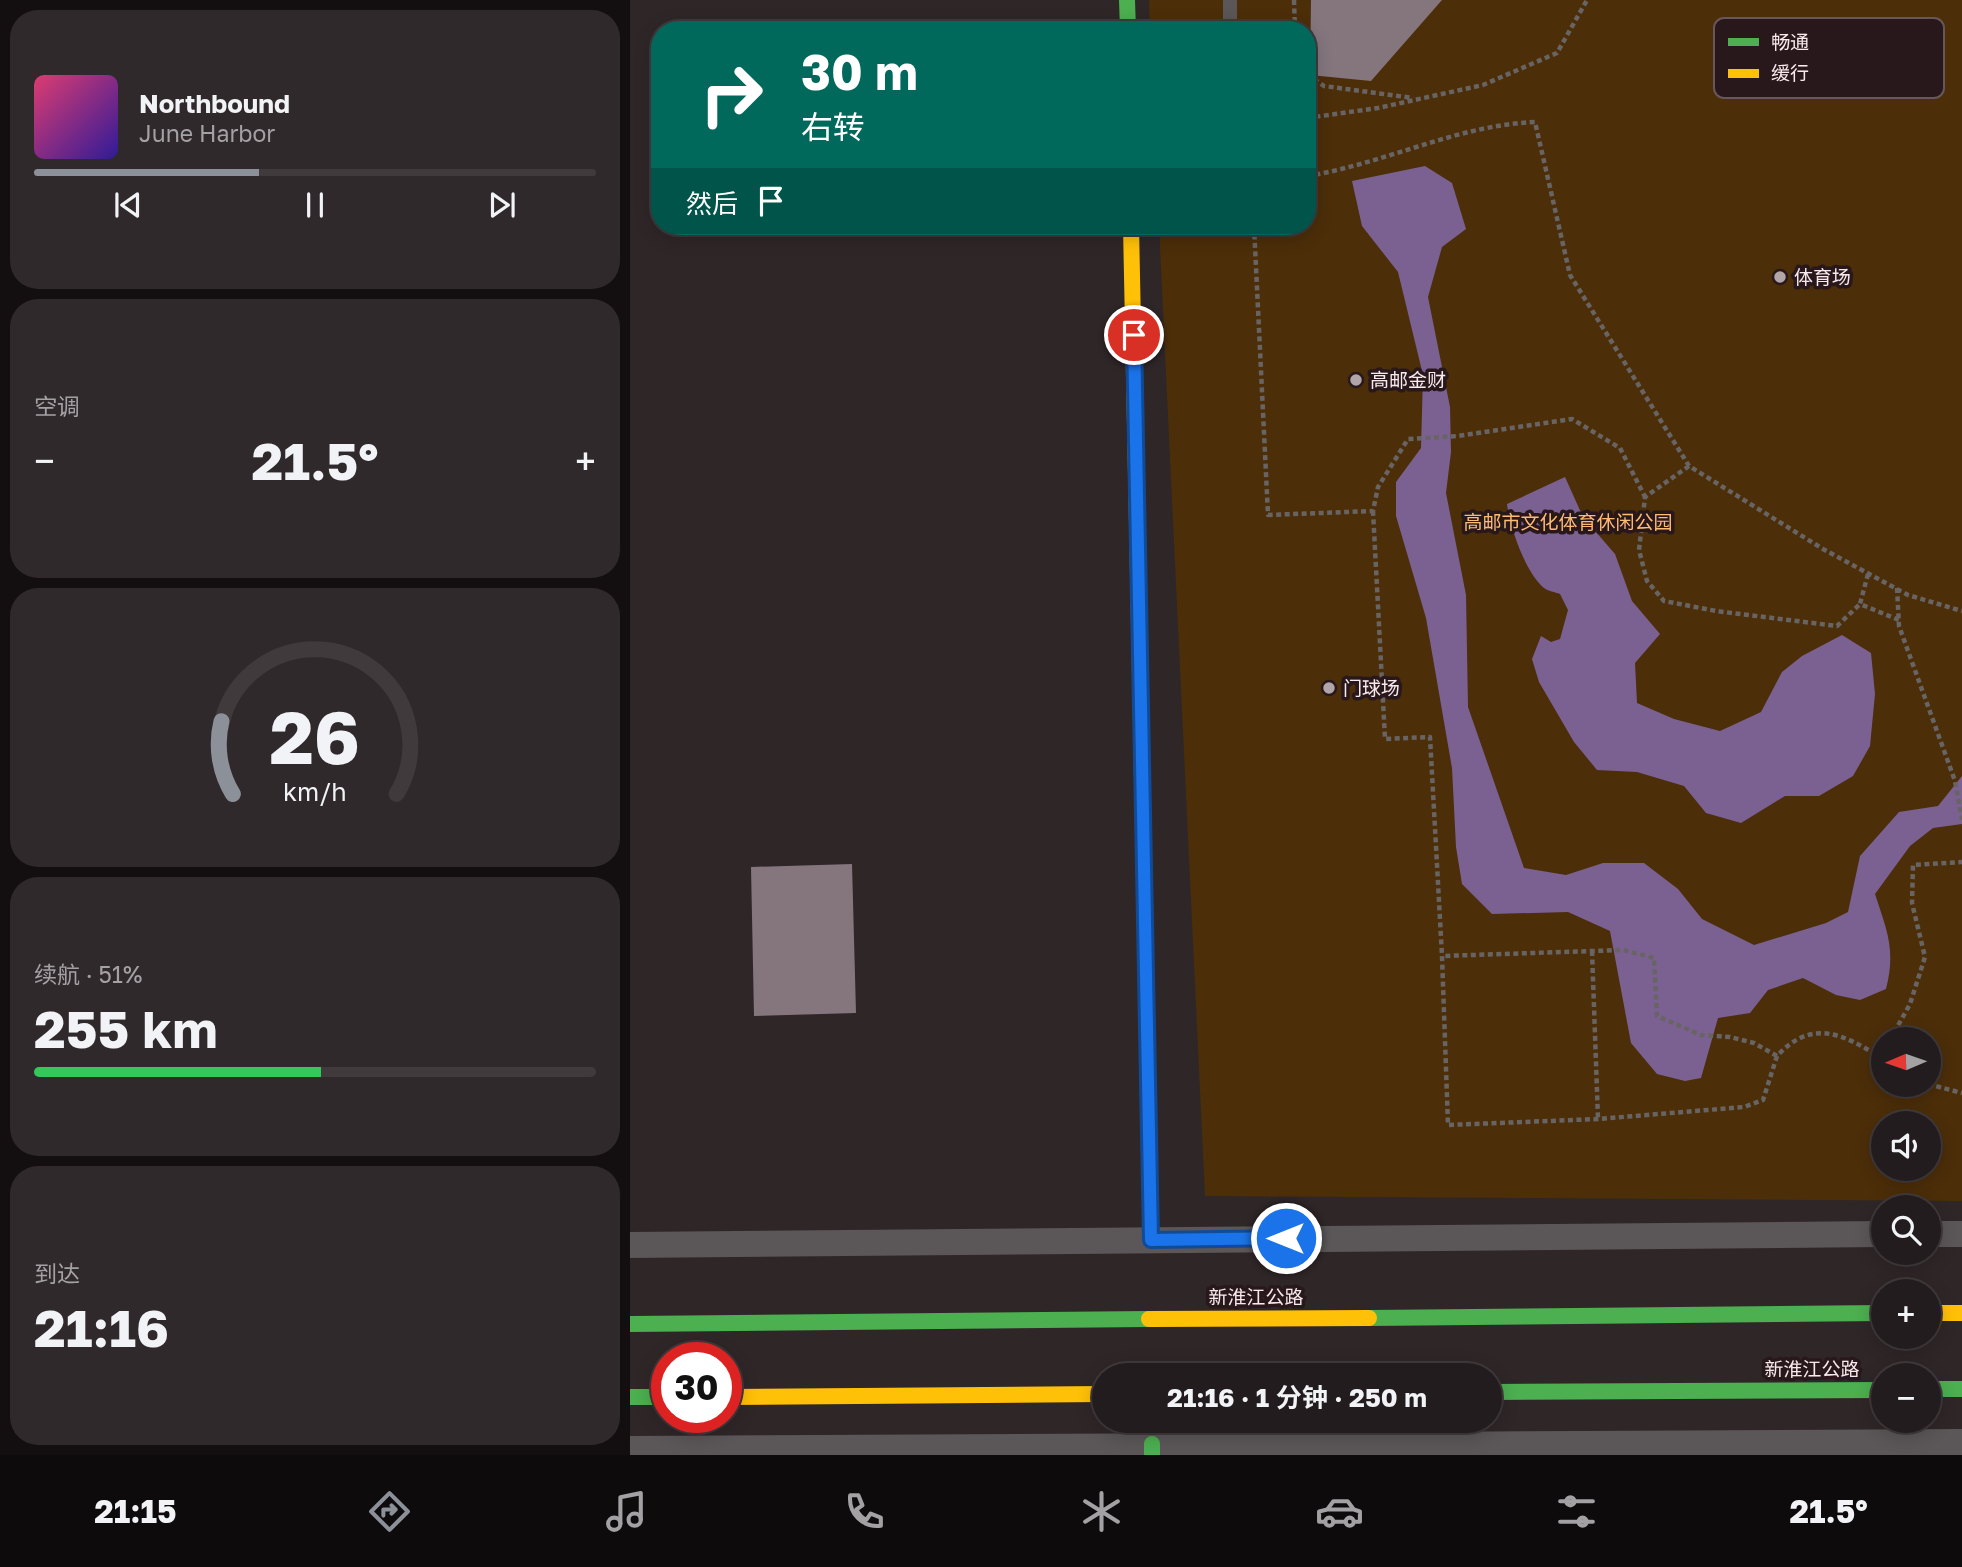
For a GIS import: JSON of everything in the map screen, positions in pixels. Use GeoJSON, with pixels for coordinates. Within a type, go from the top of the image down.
{"type":"FeatureCollection","features":[{"type":"Feature","properties":{"kind":"main road"},"geometry":{"type":"LineString","coordinates":[[1127,0],[1128,21]]}},
{"type":"Feature","properties":{"kind":"main road"},"geometry":{"type":"LineString","coordinates":[[1132,235],[1151,1240]]}},
{"type":"Feature","properties":{"kind":"main road"},"geometry":{"type":"LineString","coordinates":[[1941,1313],[1962,1312]]}},
{"type":"Feature","properties":{"kind":"main road","name":"新淮江公路"},"geometry":{"type":"LineString","coordinates":[[630,1324],[1871,1313]]}},
{"type":"Feature","properties":{"kind":"main road"},"geometry":{"type":"LineString","coordinates":[[1941,1389],[1962,1389]]}},
{"type":"Feature","properties":{"kind":"main road","name":"新淮江公路"},"geometry":{"type":"LineString","coordinates":[[1502,1392],[1871,1390]]}},
{"type":"Feature","properties":{"kind":"main road"},"geometry":{"type":"LineString","coordinates":[[742,1397],[1092,1394]]}},
{"type":"Feature","properties":{"kind":"main road"},"geometry":{"type":"LineString","coordinates":[[630,1397],[651,1397]]}},
{"type":"Feature","properties":{"kind":"street"},"geometry":{"type":"LineString","coordinates":[[630,1245],[1871,1234]]}},
{"type":"Feature","properties":{"kind":"street"},"geometry":{"type":"LineString","coordinates":[[1941,1234],[1962,1234]]}},
{"type":"Feature","properties":{"kind":"street"},"geometry":{"type":"LineString","coordinates":[[630,1449],[1152,1449],[1962,1441]]}},
{"type":"Feature","properties":{"kind":"lane"},"geometry":{"type":"LineString","coordinates":[[1230,0],[1230,21]]}},
{"type":"Feature","properties":{"kind":"path"},"geometry":{"type":"LineString","coordinates":[[1294,0],[1295,21]]}},
{"type":"Feature","properties":{"kind":"path"},"geometry":{"type":"LineString","coordinates":[[1316,116],[1483,85],[1557,53],[1587,0]]}},
{"type":"Feature","properties":{"kind":"path"},"geometry":{"type":"LineString","coordinates":[[1316,80],[1324,86],[1418,99]]}},
{"type":"Feature","properties":{"kind":"path"},"geometry":{"type":"LineString","coordinates":[[1316,174],[1343,170],[1502,123],[1535,122],[1570,275],[1689,466],[1823,549],[1908,595],[1962,611]]}},
{"type":"Feature","properties":{"kind":"path"},"geometry":{"type":"LineString","coordinates":[[1254,235],[1268,515],[1373,511]]}},
{"type":"Feature","properties":{"kind":"path"},"geometry":{"type":"LineString","coordinates":[[1868,573],[1860,604],[1837,626],[1716,611],[1664,601],[1647,581],[1639,550],[1645,496],[1620,448],[1572,419],[1458,436],[1408,439],[1378,487],[1373,511],[1385,739],[1430,737],[1448,1125],[1598,1119],[1744,1107],[1762,1100],[1777,1056],[1791,1040],[1826,1032],[1849,1038],[1871,1050]]}},
{"type":"Feature","properties":{"kind":"path"},"geometry":{"type":"LineString","coordinates":[[1645,496],[1689,466]]}},
{"type":"Feature","properties":{"kind":"path"},"geometry":{"type":"LineString","coordinates":[[1896,588],[1899,620],[1955,781],[1962,820]]}},
{"type":"Feature","properties":{"kind":"path"},"geometry":{"type":"LineString","coordinates":[[1860,604],[1899,620]]}},
{"type":"Feature","properties":{"kind":"path"},"geometry":{"type":"LineString","coordinates":[[1897,1027],[1910,1004],[1925,957],[1912,903],[1913,865],[1962,862]]}},
{"type":"Feature","properties":{"kind":"path"},"geometry":{"type":"LineString","coordinates":[[1442,957],[1623,950],[1654,958],[1657,1017],[1701,1035],[1730,1037],[1754,1043],[1777,1056]]}},
{"type":"Feature","properties":{"kind":"path"},"geometry":{"type":"LineString","coordinates":[[1592,951],[1598,1119]]}},
{"type":"Feature","properties":{"kind":"path"},"geometry":{"type":"LineString","coordinates":[[1941,1087],[1962,1093]]}},
{"type":"Feature","properties":{"kind":"green space","name":"高邮市文化体育休闲公园"},"geometry":{"type":"Polygon","coordinates":[[[1149,0],[1962,0],[1962,1201],[1941,1201],[1941,1195],[1871,1195],[1871,1200],[1205,1196],[1159,235],[1316,235],[1316,21],[1150,21],[1149,0]]]}},
{"type":"Feature","properties":{"kind":"shaded area"},"geometry":{"type":"Polygon","coordinates":[[[1425,166],[1452,183],[1466,229],[1442,247],[1428,297],[1450,407],[1451,452],[1446,493],[1466,595],[1468,707],[1524,868],[1566,875],[1603,863],[1644,863],[1678,889],[1702,919],[1754,945],[1826,923],[1848,912],[1860,856],[1899,812],[1938,806],[1962,776],[1962,824],[1933,828],[1910,846],[1875,894],[1890,952],[1886,989],[1860,1000],[1836,995],[1803,978],[1768,990],[1750,1013],[1718,1018],[1701,1078],[1685,1081],[1657,1074],[1631,1043],[1610,931],[1568,912],[1492,914],[1462,884],[1456,847],[1452,768],[1426,618],[1396,516],[1396,482],[1421,448],[1423,375],[1398,272],[1362,226],[1352,181],[1425,166]]]}},
{"type":"Feature","properties":{"kind":"shaded area"},"geometry":{"type":"Polygon","coordinates":[[[1565,477],[1583,517],[1615,554],[1632,601],[1660,634],[1635,663],[1637,703],[1674,719],[1720,731],[1761,712],[1782,672],[1802,656],[1842,635],[1871,653],[1875,694],[1870,746],[1853,776],[1819,796],[1785,796],[1741,823],[1706,813],[1684,786],[1637,772],[1597,770],[1574,742],[1539,682],[1532,659],[1541,636],[1551,642],[1560,639],[1568,610],[1560,594],[1544,588],[1531,571],[1511,525],[1507,504],[1565,477]]]}},
{"type":"Feature","properties":{"kind":"building"},"geometry":{"type":"Polygon","coordinates":[[[1311,0],[1442,0],[1371,81],[1316,76],[1316,21],[1311,21],[1311,0]]]}},
{"type":"Feature","properties":{"kind":"building"},"geometry":{"type":"Polygon","coordinates":[[[852,864],[856,1013],[754,1016],[751,867],[852,864]]]}},
{"type":"Feature","properties":{"kind":"traffic: fast"},"geometry":{"type":"LineString","coordinates":[[1127,0],[1128,21]]}},
{"type":"Feature","properties":{"kind":"traffic: fast"},"geometry":{"type":"LineString","coordinates":[[1140,673],[1151,1239]]}},
{"type":"Feature","properties":{"kind":"traffic: fast"},"geometry":{"type":"LineString","coordinates":[[1369,1318],[1871,1313]]}},
{"type":"Feature","properties":{"kind":"traffic: fast"},"geometry":{"type":"LineString","coordinates":[[630,1324],[1149,1319]]}},
{"type":"Feature","properties":{"kind":"traffic: fast"},"geometry":{"type":"LineString","coordinates":[[1941,1389],[1962,1389]]}},
{"type":"Feature","properties":{"kind":"traffic: fast"},"geometry":{"type":"LineString","coordinates":[[1502,1392],[1871,1390]]}},
{"type":"Feature","properties":{"kind":"traffic: fast"},"geometry":{"type":"LineString","coordinates":[[630,1397],[651,1397]]}},
{"type":"Feature","properties":{"kind":"traffic: fast"},"geometry":{"type":"LineString","coordinates":[[1152,1444],[1152,1455]]}},
{"type":"Feature","properties":{"kind":"traffic: slow"},"geometry":{"type":"LineString","coordinates":[[1131,235],[1140,673]]}},
{"type":"Feature","properties":{"kind":"traffic: slow"},"geometry":{"type":"LineString","coordinates":[[1941,1313],[1962,1313]]}},
{"type":"Feature","properties":{"kind":"traffic: slow"},"geometry":{"type":"LineString","coordinates":[[1149,1319],[1369,1318]]}},
{"type":"Feature","properties":{"kind":"traffic: slow"},"geometry":{"type":"LineString","coordinates":[[742,1397],[1092,1394]]}},
{"type":"Feature","properties":{"kind":"place","name":"体育场"},"geometry":{"type":"Point","coordinates":[1780,277]}},
{"type":"Feature","properties":{"kind":"place","name":"高邮金财"},"geometry":{"type":"Point","coordinates":[1356,380]}},
{"type":"Feature","properties":{"kind":"place","name":"门球场"},"geometry":{"type":"Point","coordinates":[1329,688]}},
{"type":"Feature","properties":{"kind":"route"},"geometry":{"type":"LineString","coordinates":[[1134,335],[1151,1240],[1286,1238]]}}]}
